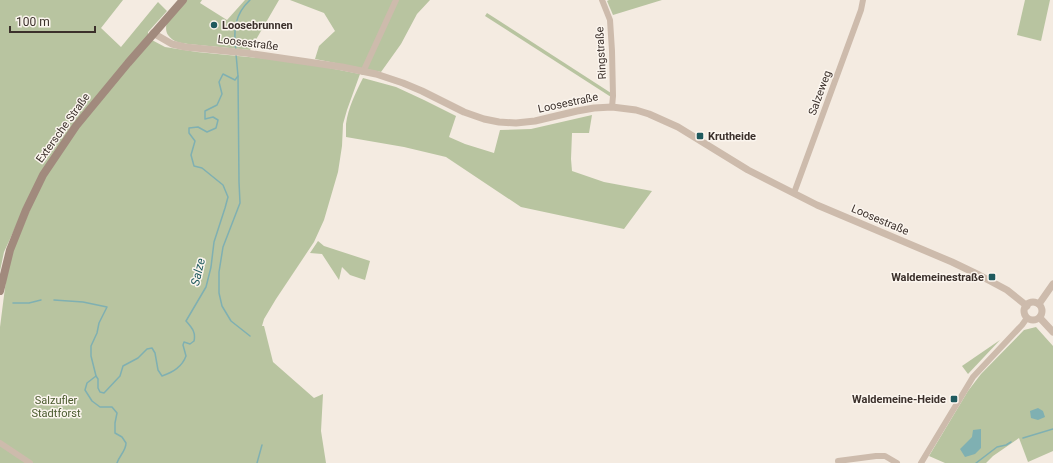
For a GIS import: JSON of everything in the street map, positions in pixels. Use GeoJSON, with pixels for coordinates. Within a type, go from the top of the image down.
{"type":"FeatureCollection","features":[{"type":"Feature","properties":{"kind":"main road","name":"Extersche Straße"},"geometry":{"type":"LineString","coordinates":[[0,291],[10,250],[26,210],[43,175],[76,126],[153,33],[183,0]]}},
{"type":"Feature","properties":{"kind":"street"},"geometry":{"type":"LineString","coordinates":[[363,72],[396,0]]}},
{"type":"Feature","properties":{"kind":"street","name":"Ringstraße"},"geometry":{"type":"LineString","coordinates":[[602,0],[610,20],[612,107]]}},
{"type":"Feature","properties":{"kind":"street","name":"Salzeweg"},"geometry":{"type":"LineString","coordinates":[[794,193],[861,10],[863,0]]}},
{"type":"Feature","properties":{"kind":"street","name":"Loosestraße"},"geometry":{"type":"LineString","coordinates":[[153,33],[172,44],[186,47],[246,53],[342,67],[403,82],[464,112],[484,119],[500,122],[516,123],[536,121],[577,111],[612,107],[636,110],[649,114],[678,127],[748,170],[817,206],[952,262],[972,272],[1007,290],[1026,306]]}},
{"type":"Feature","properties":{"kind":"street"},"geometry":{"type":"LineString","coordinates":[[1039,304],[1053,284]]}},
{"type":"Feature","properties":{"kind":"street"},"geometry":{"type":"LineString","coordinates":[[1032,302],[1039,304],[1042,310],[1040,318],[1034,320],[1027,318],[1024,312],[1026,306],[1032,302]]}},
{"type":"Feature","properties":{"kind":"street"},"geometry":{"type":"LineString","coordinates":[[921,463],[973,377],[1027,318]]}},
{"type":"Feature","properties":{"kind":"street"},"geometry":{"type":"LineString","coordinates":[[1040,318],[1053,332]]}},
{"type":"Feature","properties":{"kind":"street"},"geometry":{"type":"LineString","coordinates":[[0,443],[30,463]]}},
{"type":"Feature","properties":{"kind":"street"},"geometry":{"type":"LineString","coordinates":[[838,461],[885,456],[897,463]]}},
{"type":"Feature","properties":{"kind":"green space"},"geometry":{"type":"Polygon","coordinates":[[[0,0],[123,0],[101,28],[121,47],[158,2],[167,11],[148,32],[148,35],[38,178],[4,252],[0,271],[0,0]]]}},
{"type":"Feature","properties":{"kind":"green space"},"geometry":{"type":"Polygon","coordinates":[[[187,0],[202,0],[200,3],[227,20],[245,0],[279,0],[250,50],[185,44],[172,39],[168,35],[166,25],[175,11],[187,0]]]}},
{"type":"Feature","properties":{"kind":"green space"},"geometry":{"type":"Polygon","coordinates":[[[290,0],[430,0],[417,14],[401,44],[381,72],[315,59],[319,46],[335,31],[324,13],[290,0]]]}},
{"type":"Feature","properties":{"kind":"green space"},"geometry":{"type":"Polygon","coordinates":[[[662,0],[613,15],[607,1],[662,0]]]}},
{"type":"Feature","properties":{"kind":"green space"},"geometry":{"type":"Polygon","coordinates":[[[1025,0],[1050,0],[1041,41],[1017,35],[1025,0]]]}},
{"type":"Feature","properties":{"kind":"green space"},"geometry":{"type":"Polygon","coordinates":[[[487,13],[611,93],[611,97],[485,16],[487,13]]]}},
{"type":"Feature","properties":{"kind":"green space","name":"Salzufler Stadtforst"},"geometry":{"type":"Polygon","coordinates":[[[150,39],[165,47],[197,52],[280,60],[360,74],[343,124],[342,146],[338,172],[324,220],[314,242],[276,299],[264,319],[262,326],[264,326],[273,362],[314,398],[323,394],[321,431],[326,463],[0,463],[0,327],[6,280],[13,251],[43,178],[77,127],[150,39]]]}},
{"type":"Feature","properties":{"kind":"green space"},"geometry":{"type":"Polygon","coordinates":[[[363,78],[396,87],[456,116],[449,137],[465,144],[494,153],[500,130],[531,129],[592,115],[589,133],[572,133],[572,171],[604,182],[652,191],[624,229],[521,207],[446,157],[404,147],[346,137],[346,124],[349,112],[355,94],[363,78]]]}},
{"type":"Feature","properties":{"kind":"green space"},"geometry":{"type":"Polygon","coordinates":[[[318,241],[324,246],[370,261],[365,280],[350,275],[342,267],[339,280],[322,254],[310,253],[318,241]]]}},
{"type":"Feature","properties":{"kind":"green space"},"geometry":{"type":"Polygon","coordinates":[[[1036,327],[1053,346],[1053,451],[1028,462],[1019,438],[993,456],[986,463],[945,463],[929,456],[968,391],[981,374],[1024,330],[1036,327]]]}},
{"type":"Feature","properties":{"kind":"green space"},"geometry":{"type":"Polygon","coordinates":[[[1000,340],[968,374],[962,366],[1000,340]]]}},
{"type":"Feature","properties":{"kind":"water"},"geometry":{"type":"Polygon","coordinates":[[[1038,408],[1043,411],[1045,417],[1038,420],[1031,418],[1030,411],[1038,408]]]}},
{"type":"Feature","properties":{"kind":"water"},"geometry":{"type":"Polygon","coordinates":[[[981,429],[981,448],[975,454],[965,457],[960,449],[972,437],[973,430],[981,429]]]}},
{"type":"Feature","properties":{"kind":"waterway","name":"Salze"},"geometry":{"type":"LineString","coordinates":[[236,50],[236,23],[241,11],[250,0]]}},
{"type":"Feature","properties":{"kind":"waterway","name":"Salze"},"geometry":{"type":"LineString","coordinates":[[117,463],[125,449],[126,443],[122,437],[115,433],[117,413],[112,407],[100,407],[92,401],[85,390],[87,383],[96,376],[98,379],[98,388],[100,392],[104,393],[120,376],[123,366],[138,358],[147,349],[152,348],[155,353],[158,370],[162,376],[177,369],[184,360],[186,356],[183,345],[184,342],[190,344],[194,341],[194,333],[186,321],[206,287],[211,267],[214,242],[228,197],[223,185],[202,168],[194,166],[191,155],[195,141],[189,133],[189,128],[198,127],[207,132],[216,128],[218,120],[213,117],[205,119],[205,111],[217,105],[222,94],[219,82],[223,74],[235,80],[238,76],[236,54]]}},
{"type":"Feature","properties":{"kind":"waterway"},"geometry":{"type":"LineString","coordinates":[[238,76],[240,203],[223,247],[219,272],[219,293],[222,306],[231,321],[250,336]]}},
{"type":"Feature","properties":{"kind":"waterway"},"geometry":{"type":"LineString","coordinates":[[13,303],[29,303],[41,300]]}},
{"type":"Feature","properties":{"kind":"waterway"},"geometry":{"type":"LineString","coordinates":[[54,300],[83,302],[107,307],[99,323],[97,333],[91,346],[91,356],[96,376]]}},
{"type":"Feature","properties":{"kind":"waterway"},"geometry":{"type":"LineString","coordinates":[[1023,438],[1053,429]]}},
{"type":"Feature","properties":{"kind":"waterway"},"geometry":{"type":"LineString","coordinates":[[976,463],[997,447],[1011,442]]}},
{"type":"Feature","properties":{"kind":"waterway"},"geometry":{"type":"LineString","coordinates":[[257,463],[262,445]]}},
{"type":"Feature","properties":{"kind":"place","name":"Loosebrunnen"},"geometry":{"type":"Point","coordinates":[214,25]}},
{"type":"Feature","properties":{"kind":"place","name":"Krutheide"},"geometry":{"type":"Point","coordinates":[700,136]}},
{"type":"Feature","properties":{"kind":"place","name":"Waldemeinestraße"},"geometry":{"type":"Point","coordinates":[992,277]}},
{"type":"Feature","properties":{"kind":"place","name":"Waldemeine-Heide"},"geometry":{"type":"Point","coordinates":[954,399]}}]}
